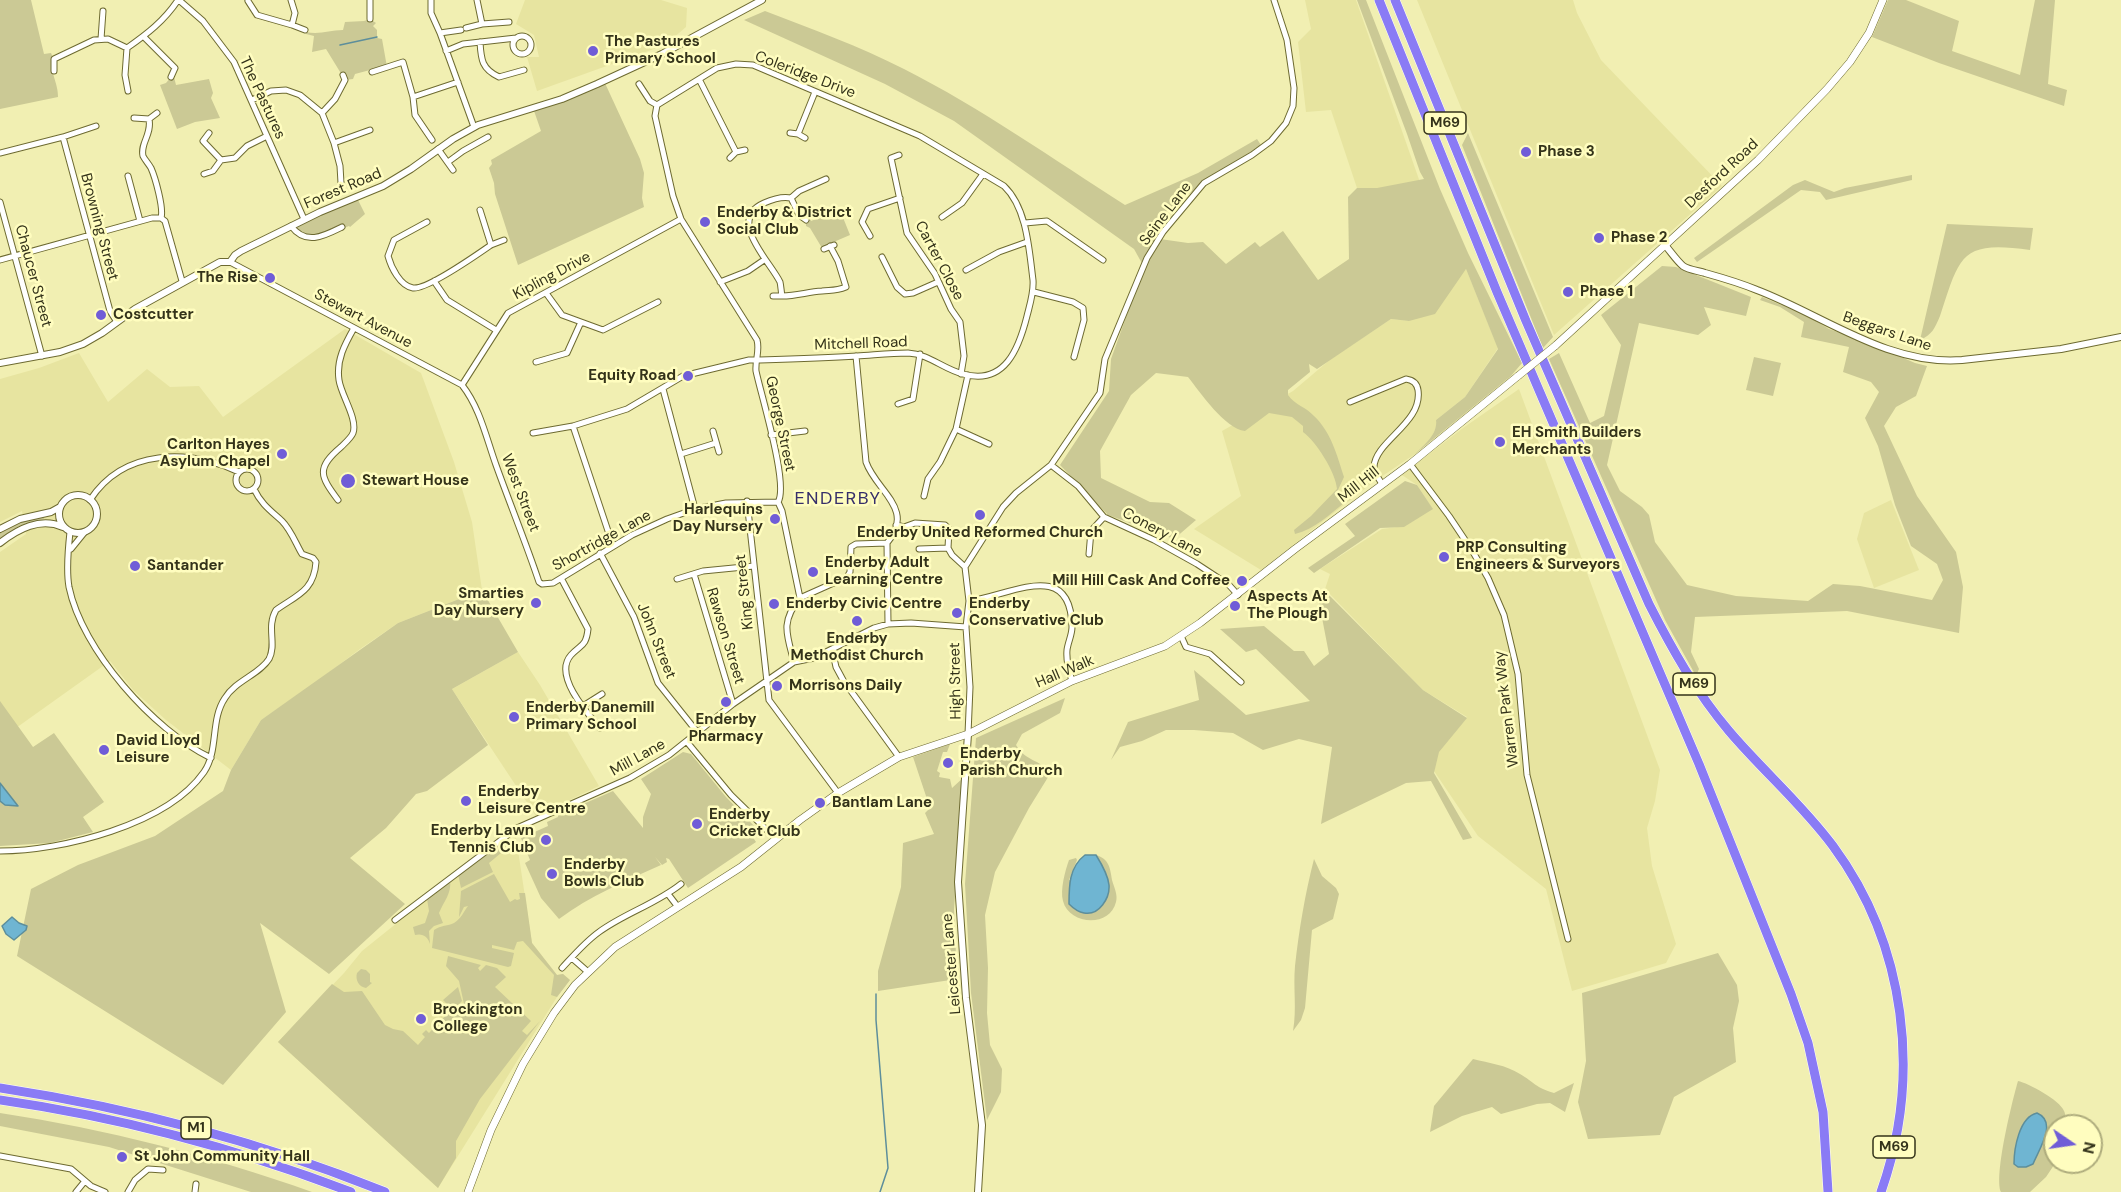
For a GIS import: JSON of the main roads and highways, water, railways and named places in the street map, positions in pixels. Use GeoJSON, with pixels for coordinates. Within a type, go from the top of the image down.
{"type":"FeatureCollection","features":[{"type":"Feature","properties":{"kind":"highway","name":"M69"},"geometry":{"type":"LineString","coordinates":[[1380,0],[1497,292],[1699,764],[1791,994],[1808,1043],[1823,1112],[1828,1192]]}},
{"type":"Feature","properties":{"kind":"highway","name":"M69"},"geometry":{"type":"LineString","coordinates":[[1395,0],[1526,321],[1649,604],[1666,638],[1716,716],[1833,845],[1859,888],[1879,931],[1898,998],[1904,1064],[1899,1124],[1881,1192]]}},
{"type":"Feature","properties":{"kind":"highway","name":"M1"},"geometry":{"type":"LineString","coordinates":[[0,1088],[112,1108],[217,1133],[302,1160],[385,1192]]}},
{"type":"Feature","properties":{"kind":"highway","name":"M1"},"geometry":{"type":"LineString","coordinates":[[0,1100],[177,1136],[265,1161],[351,1192]]}},
{"type":"Feature","properties":{"kind":"main road","name":"Desford Road"},"geometry":{"type":"LineString","coordinates":[[1554,346],[1758,159],[1827,89],[1850,62],[1869,33],[1882,0]]}},
{"type":"Feature","properties":{"kind":"main road","name":"Mill Hill"},"geometry":{"type":"LineString","coordinates":[[1178,637],[1410,464],[1554,346]]}},
{"type":"Feature","properties":{"kind":"main road","name":"Hall Walk"},"geometry":{"type":"LineString","coordinates":[[468,1192],[491,1130],[523,1064],[558,1007],[588,972],[615,947],[741,867],[838,793],[899,757],[968,734],[1072,681],[1136,658],[1178,637]]}},
{"type":"Feature","properties":{"kind":"water"},"geometry":{"type":"Polygon","coordinates":[[[0,783],[18,806],[5,805],[0,801],[0,783]]]}},
{"type":"Feature","properties":{"kind":"water"},"geometry":{"type":"Polygon","coordinates":[[[1085,855],[1096,855],[1106,873],[1109,885],[1108,895],[1103,905],[1089,913],[1080,912],[1069,904],[1073,871],[1085,855]]]}},
{"type":"Feature","properties":{"kind":"water"},"geometry":{"type":"Polygon","coordinates":[[[12,917],[27,926],[26,930],[14,940],[6,934],[2,926],[12,917]]]}},
{"type":"Feature","properties":{"kind":"water"},"geometry":{"type":"Polygon","coordinates":[[[2037,1113],[2043,1117],[2043,1141],[2033,1164],[2018,1167],[2014,1164],[2019,1134],[2031,1116],[2037,1113]]]}},
{"type":"Feature","properties":{"kind":"waterway"},"geometry":{"type":"LineString","coordinates":[[340,45],[377,37]]}},
{"type":"Feature","properties":{"kind":"waterway"},"geometry":{"type":"LineString","coordinates":[[876,994],[888,1168],[880,1192]]}},
{"type":"Feature","properties":{"kind":"place","name":"The Pastures Primary School"},"geometry":{"type":"Point","coordinates":[593,51]}},
{"type":"Feature","properties":{"kind":"place","name":"Phase 3"},"geometry":{"type":"Point","coordinates":[1526,152]}},
{"type":"Feature","properties":{"kind":"place","name":"Enderby & District Social Club"},"geometry":{"type":"Point","coordinates":[705,222]}},
{"type":"Feature","properties":{"kind":"place","name":"Phase 2"},"geometry":{"type":"Point","coordinates":[1599,238]}},
{"type":"Feature","properties":{"kind":"place","name":"The Rise"},"geometry":{"type":"Point","coordinates":[270,278]}},
{"type":"Feature","properties":{"kind":"place","name":"Phase 1"},"geometry":{"type":"Point","coordinates":[1568,292]}},
{"type":"Feature","properties":{"kind":"place","name":"Costcutter"},"geometry":{"type":"Point","coordinates":[101,315]}},
{"type":"Feature","properties":{"kind":"place","name":"Equity Road"},"geometry":{"type":"Point","coordinates":[688,376]}},
{"type":"Feature","properties":{"kind":"place","name":"EH Smith Builders Merchants"},"geometry":{"type":"Point","coordinates":[1500,442]}},
{"type":"Feature","properties":{"kind":"place","name":"Carlton Hayes Asylum Chapel"},"geometry":{"type":"Point","coordinates":[282,454]}},
{"type":"Feature","properties":{"kind":"place","name":"Stewart House"},"geometry":{"type":"Point","coordinates":[348,481]}},
{"type":"Feature","properties":{"kind":"place","name":"Enderby United Reformed Church"},"geometry":{"type":"Point","coordinates":[980,515]}},
{"type":"Feature","properties":{"kind":"place","name":"Harlequins Day Nursery"},"geometry":{"type":"Point","coordinates":[775,519]}},
{"type":"Feature","properties":{"kind":"place","name":"PRP Consulting Engineers & Surveyors"},"geometry":{"type":"Point","coordinates":[1444,557]}},
{"type":"Feature","properties":{"kind":"place","name":"Santander"},"geometry":{"type":"Point","coordinates":[135,566]}},
{"type":"Feature","properties":{"kind":"place","name":"Enderby Adult Learning Centre"},"geometry":{"type":"Point","coordinates":[813,572]}},
{"type":"Feature","properties":{"kind":"place","name":"Mill Hill Cask And Coffee"},"geometry":{"type":"Point","coordinates":[1242,581]}},
{"type":"Feature","properties":{"kind":"place","name":"Smarties Day Nursery"},"geometry":{"type":"Point","coordinates":[536,603]}},
{"type":"Feature","properties":{"kind":"place","name":"Enderby Civic Centre"},"geometry":{"type":"Point","coordinates":[774,604]}},
{"type":"Feature","properties":{"kind":"place","name":"Aspects At The Plough"},"geometry":{"type":"Point","coordinates":[1235,606]}},
{"type":"Feature","properties":{"kind":"place","name":"Enderby Conservative Club"},"geometry":{"type":"Point","coordinates":[957,613]}},
{"type":"Feature","properties":{"kind":"place","name":"Enderby Methodist Church"},"geometry":{"type":"Point","coordinates":[857,621]}},
{"type":"Feature","properties":{"kind":"place","name":"Morrisons Daily"},"geometry":{"type":"Point","coordinates":[777,686]}},
{"type":"Feature","properties":{"kind":"place","name":"Enderby Pharmacy"},"geometry":{"type":"Point","coordinates":[726,702]}},
{"type":"Feature","properties":{"kind":"place","name":"Enderby Danemill Primary School"},"geometry":{"type":"Point","coordinates":[514,717]}},
{"type":"Feature","properties":{"kind":"place","name":"David Lloyd Leisure"},"geometry":{"type":"Point","coordinates":[104,750]}},
{"type":"Feature","properties":{"kind":"place","name":"Enderby Parish Church"},"geometry":{"type":"Point","coordinates":[948,763]}},
{"type":"Feature","properties":{"kind":"place","name":"Enderby Leisure Centre"},"geometry":{"type":"Point","coordinates":[466,801]}},
{"type":"Feature","properties":{"kind":"place","name":"Bantlam Lane"},"geometry":{"type":"Point","coordinates":[820,803]}},
{"type":"Feature","properties":{"kind":"place","name":"Enderby Cricket Club"},"geometry":{"type":"Point","coordinates":[697,824]}},
{"type":"Feature","properties":{"kind":"place","name":"Enderby Lawn Tennis Club"},"geometry":{"type":"Point","coordinates":[546,840]}},
{"type":"Feature","properties":{"kind":"place","name":"Enderby Bowls Club"},"geometry":{"type":"Point","coordinates":[552,874]}},
{"type":"Feature","properties":{"kind":"place","name":"Brockington College"},"geometry":{"type":"Point","coordinates":[421,1019]}},
{"type":"Feature","properties":{"kind":"place","name":"St John Community Hall"},"geometry":{"type":"Point","coordinates":[122,1157]}},
{"type":"Feature","properties":{"kind":"district","name":"ENDERBY"},"geometry":{"type":"Point","coordinates":[838,499]}}]}
